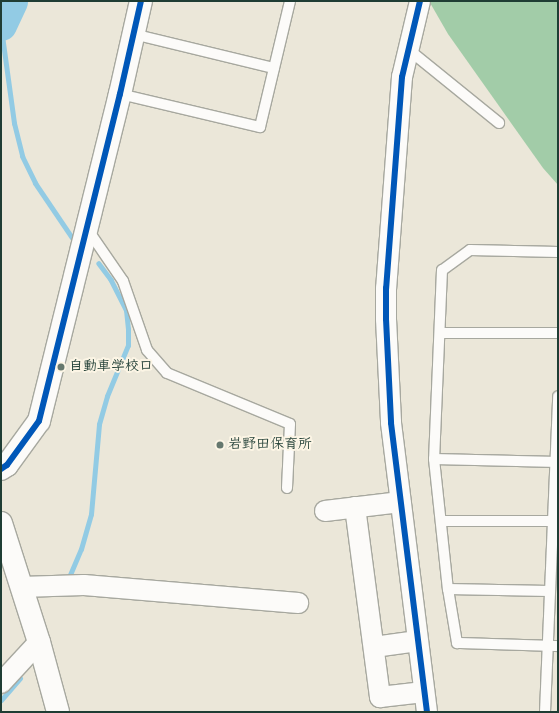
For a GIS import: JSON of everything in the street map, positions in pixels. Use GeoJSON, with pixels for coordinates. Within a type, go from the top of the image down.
{"type":"FeatureCollection","features":[{"type":"Feature","properties":{"kind":"street"},"geometry":{"type":"LineString","coordinates":[[1,469],[7,465],[39,421],[120,94],[141,1]]}},
{"type":"Feature","properties":{"kind":"street"},"geometry":{"type":"LineString","coordinates":[[420,1],[402,77],[386,288],[386,319],[391,423],[427,712]]}},
{"type":"Feature","properties":{"kind":"street"},"geometry":{"type":"LineString","coordinates":[[325,511],[400,502]]}},
{"type":"Feature","properties":{"kind":"street"},"geometry":{"type":"LineString","coordinates":[[355,507],[380,697],[424,692]]}},
{"type":"Feature","properties":{"kind":"street"},"geometry":{"type":"LineString","coordinates":[[1,523],[39,642],[58,712]]}},
{"type":"Feature","properties":{"kind":"street"},"geometry":{"type":"LineString","coordinates":[[21,587],[84,585],[298,603]]}},
{"type":"Feature","properties":{"kind":"street"},"geometry":{"type":"LineString","coordinates":[[1,683],[39,642]]}},
{"type":"Feature","properties":{"kind":"street"},"geometry":{"type":"LineString","coordinates":[[374,647],[418,642]]}},
{"type":"Feature","properties":{"kind":"lane"},"geometry":{"type":"LineString","coordinates":[[120,94],[260,127],[290,1]]}},
{"type":"Feature","properties":{"kind":"lane"},"geometry":{"type":"LineString","coordinates":[[133,34],[274,68]]}},
{"type":"Feature","properties":{"kind":"lane"},"geometry":{"type":"LineString","coordinates":[[409,50],[499,123]]}},
{"type":"Feature","properties":{"kind":"lane"},"geometry":{"type":"LineString","coordinates":[[87,228],[123,281],[147,350],[167,374],[290,424],[287,488]]}},
{"type":"Feature","properties":{"kind":"lane"},"geometry":{"type":"LineString","coordinates":[[558,252],[470,250],[442,270],[434,459],[448,589],[457,643],[558,646]]}},
{"type":"Feature","properties":{"kind":"lane"},"geometry":{"type":"LineString","coordinates":[[440,334],[558,333]]}},
{"type":"Feature","properties":{"kind":"lane"},"geometry":{"type":"LineString","coordinates":[[545,712],[549,591],[554,570],[558,396]]}},
{"type":"Feature","properties":{"kind":"lane"},"geometry":{"type":"LineString","coordinates":[[434,459],[556,462]]}},
{"type":"Feature","properties":{"kind":"lane"},"geometry":{"type":"LineString","coordinates":[[441,521],[555,521]]}},
{"type":"Feature","properties":{"kind":"lane"},"geometry":{"type":"LineString","coordinates":[[448,589],[549,591]]}},
{"type":"Feature","properties":{"kind":"green space"},"geometry":{"type":"Polygon","coordinates":[[[429,1],[558,1],[558,185],[543,168],[448,34],[429,1]]]}},
{"type":"Feature","properties":{"kind":"waterway"},"geometry":{"type":"LineString","coordinates":[[1,25],[12,1]]}},
{"type":"Feature","properties":{"kind":"waterway"},"geometry":{"type":"LineString","coordinates":[[1,28],[14,123],[22,156],[35,183],[75,242]]}},
{"type":"Feature","properties":{"kind":"waterway"},"geometry":{"type":"LineString","coordinates":[[69,577],[81,549],[91,514],[99,424],[107,396],[128,345],[126,310],[111,280],[98,263]]}},
{"type":"Feature","properties":{"kind":"waterway"},"geometry":{"type":"LineString","coordinates":[[1,700],[20,678]]}},
{"type":"Feature","properties":{"kind":"cycle path"},"geometry":{"type":"LineString","coordinates":[[1,469],[7,465],[39,421],[120,94],[141,1]]}},
{"type":"Feature","properties":{"kind":"cycle path"},"geometry":{"type":"LineString","coordinates":[[420,1],[402,77],[386,288],[386,319],[391,423],[427,712]]}},
{"type":"Feature","properties":{"kind":"place","name":"自動車学校口"},"geometry":{"type":"Point","coordinates":[61,367]}},
{"type":"Feature","properties":{"kind":"place","name":"岩野田保育所"},"geometry":{"type":"Point","coordinates":[220,445]}}]}
